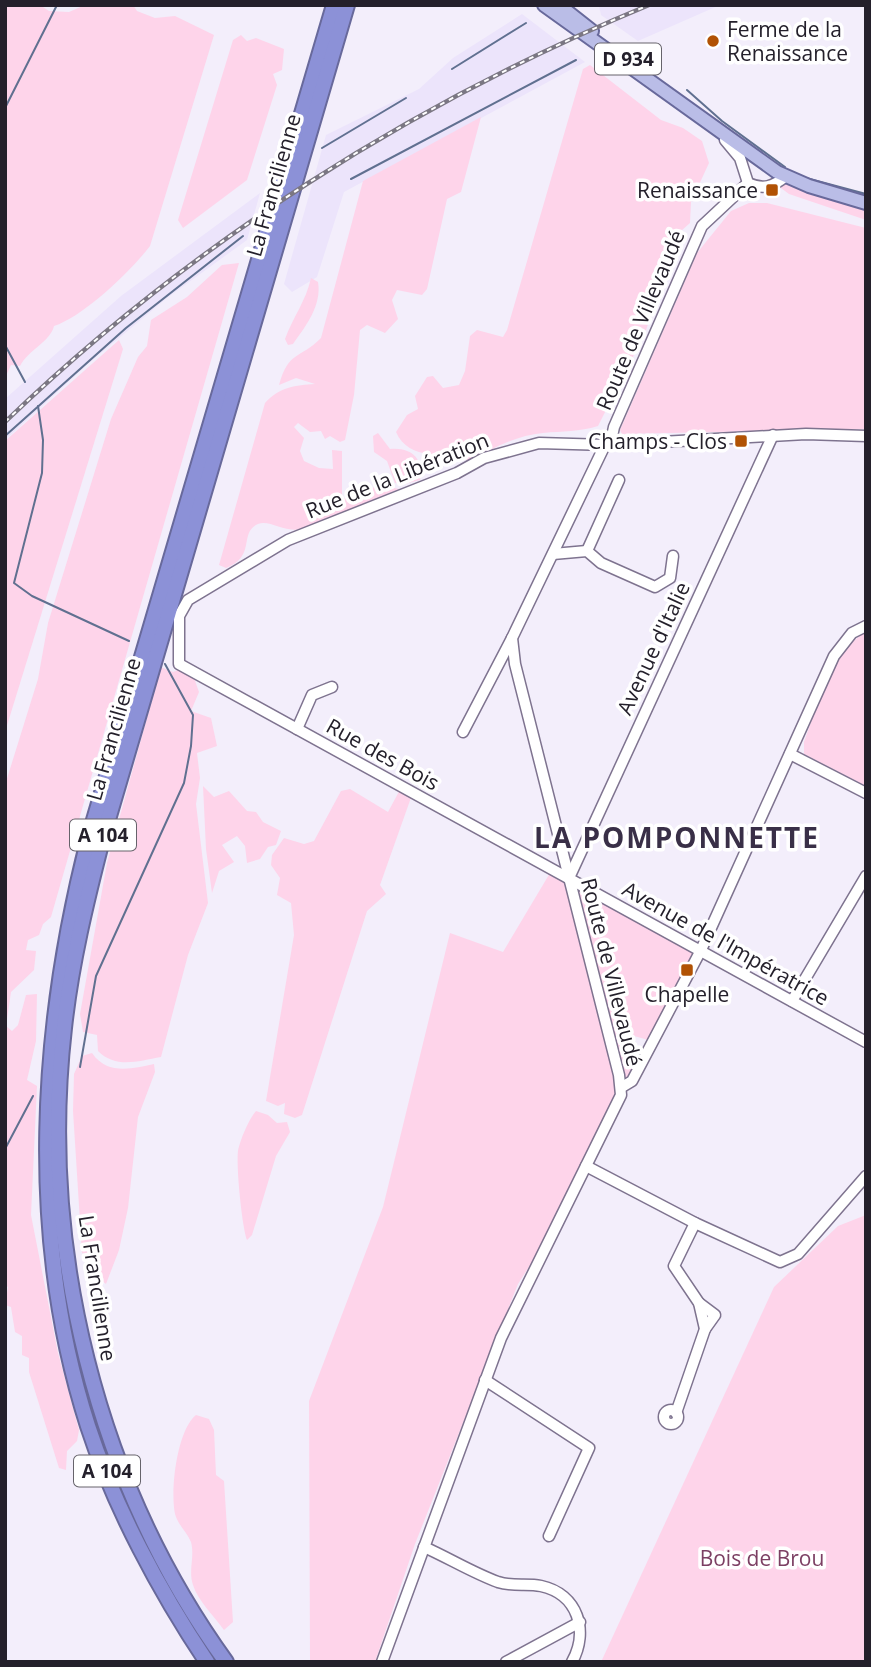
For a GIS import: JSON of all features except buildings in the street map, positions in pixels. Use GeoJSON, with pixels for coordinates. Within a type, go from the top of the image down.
{"type":"FeatureCollection","features":[{"type":"Feature","properties":{"kind":"highway","name":"La Francilienne"},"geometry":{"type":"LineString","coordinates":[[207,1662],[187,1630],[123,1509],[89,1429],[71,1366],[59,1300],[47,1145],[52,1027],[63,951],[89,837],[334,5]]}},
{"type":"Feature","properties":{"kind":"highway","name":"La Francilienne"},"geometry":{"type":"LineString","coordinates":[[226,1662],[187,1605],[155,1544],[117,1457],[97,1399],[80,1335],[64,1219],[59,1154],[62,1056],[75,954],[102,840],[347,5]]}},
{"type":"Feature","properties":{"kind":"highway"},"geometry":{"type":"LineString","coordinates":[[187,1630],[187,1642],[199,1662]]}},
{"type":"Feature","properties":{"kind":"main road","name":"D 934"},"geometry":{"type":"LineString","coordinates":[[544,5],[698,117],[786,176],[866,204]]}},
{"type":"Feature","properties":{"kind":"main road","name":"D 934"},"geometry":{"type":"LineString","coordinates":[[559,5],[786,176]]}},
{"type":"Feature","properties":{"kind":"street"},"geometry":{"type":"LineString","coordinates":[[698,117],[734,149],[748,183],[765,188],[786,176]]}},
{"type":"Feature","properties":{"kind":"street","name":"Route de Villevaudé"},"geometry":{"type":"LineString","coordinates":[[382,1662],[501,1338],[618,1104],[622,1087],[515,664],[512,638],[611,441],[614,427],[702,226],[748,183]]}},
{"type":"Feature","properties":{"kind":"street","name":"Rue de la Libération"},"geometry":{"type":"LineString","coordinates":[[179,664],[179,616],[188,600],[288,540],[457,473],[484,458],[539,443],[607,445],[773,435],[866,436]]}},
{"type":"Feature","properties":{"kind":"street","name":"Avenue d'Italie"},"geometry":{"type":"LineString","coordinates":[[569,878],[773,435]]}},
{"type":"Feature","properties":{"kind":"street"},"geometry":{"type":"LineString","coordinates":[[587,551],[619,480]]}},
{"type":"Feature","properties":{"kind":"street"},"geometry":{"type":"LineString","coordinates":[[553,555],[587,551],[601,563],[655,587],[670,578],[673,556]]}},
{"type":"Feature","properties":{"kind":"street"},"geometry":{"type":"LineString","coordinates":[[622,1087],[632,1081],[701,950],[834,656],[852,633],[866,626]]}},
{"type":"Feature","properties":{"kind":"street"},"geometry":{"type":"LineString","coordinates":[[463,733],[512,638]]}},
{"type":"Feature","properties":{"kind":"street","name":"Rue des Bois"},"geometry":{"type":"LineString","coordinates":[[179,664],[569,878]]}},
{"type":"Feature","properties":{"kind":"street"},"geometry":{"type":"LineString","coordinates":[[297,729],[312,695],[332,687]]}},
{"type":"Feature","properties":{"kind":"street"},"geometry":{"type":"LineString","coordinates":[[790,754],[866,793]]}},
{"type":"Feature","properties":{"kind":"street"},"geometry":{"type":"LineString","coordinates":[[792,1001],[866,876]]}},
{"type":"Feature","properties":{"kind":"street","name":"Avenue de l'Impératrice"},"geometry":{"type":"LineString","coordinates":[[569,878],[866,1042]]}},
{"type":"Feature","properties":{"kind":"street"},"geometry":{"type":"LineString","coordinates":[[586,1166],[695,1223],[780,1262],[798,1254],[866,1176]]}},
{"type":"Feature","properties":{"kind":"street"},"geometry":{"type":"LineString","coordinates":[[676,1413],[705,1329],[715,1315],[699,1303],[674,1266],[695,1223]]}},
{"type":"Feature","properties":{"kind":"street"},"geometry":{"type":"LineString","coordinates":[[485,1380],[589,1448],[549,1536]]}},
{"type":"Feature","properties":{"kind":"street"},"geometry":{"type":"LineString","coordinates":[[425,1547],[498,1582],[532,1584],[555,1591],[572,1604],[580,1622],[581,1640],[572,1662]]}},
{"type":"Feature","properties":{"kind":"street"},"geometry":{"type":"LineString","coordinates":[[506,1662],[580,1622]]}},
{"type":"Feature","properties":{"kind":"shaded area"},"geometry":{"type":"Polygon","coordinates":[[[720,5],[638,41],[601,15],[599,6],[720,5]]]}},
{"type":"Feature","properties":{"kind":"shaded area"},"geometry":{"type":"Polygon","coordinates":[[[522,14],[585,62],[344,192],[317,277],[292,292],[284,284],[326,135],[419,89],[453,58],[522,14]]]}},
{"type":"Feature","properties":{"kind":"shaded area"},"geometry":{"type":"Polygon","coordinates":[[[260,193],[247,240],[167,298],[89,363],[5,440],[5,399],[121,296],[260,193]]]}},
{"type":"Feature","properties":{"kind":"green space"},"geometry":{"type":"Polygon","coordinates":[[[5,5],[40,5],[49,11],[69,12],[85,5],[133,5],[137,11],[155,18],[175,16],[214,35],[150,246],[106,292],[79,313],[54,326],[48,337],[20,366],[11,365],[5,378],[5,5]]]}},
{"type":"Feature","properties":{"kind":"green space"},"geometry":{"type":"Polygon","coordinates":[[[241,35],[247,41],[256,38],[284,49],[282,70],[273,74],[277,85],[247,180],[183,228],[178,220],[233,40],[241,35]]]}},
{"type":"Feature","properties":{"kind":"green space"},"geometry":{"type":"Polygon","coordinates":[[[590,65],[661,120],[683,128],[702,141],[709,163],[691,202],[690,223],[672,239],[677,261],[660,289],[645,333],[598,426],[524,436],[471,461],[410,448],[396,432],[407,415],[418,409],[415,396],[427,377],[433,376],[443,388],[459,385],[465,371],[470,336],[477,330],[503,337],[507,330],[583,69],[590,65]]]}},
{"type":"Feature","properties":{"kind":"green space"},"geometry":{"type":"Polygon","coordinates":[[[481,117],[461,192],[447,199],[427,289],[422,295],[397,290],[392,300],[398,319],[385,333],[367,325],[360,330],[354,395],[345,440],[340,442],[330,436],[325,439],[321,431],[310,432],[298,423],[294,427],[304,438],[300,451],[304,461],[319,468],[333,469],[332,450],[342,451],[342,499],[380,485],[399,489],[302,529],[258,524],[249,533],[241,557],[226,568],[219,565],[265,403],[276,393],[288,388],[315,384],[296,378],[279,385],[291,361],[321,338],[363,181],[481,117]]]}},
{"type":"Feature","properties":{"kind":"green space"},"geometry":{"type":"Polygon","coordinates":[[[790,182],[866,208],[866,220],[789,194],[781,188],[783,183],[790,182]]]}},
{"type":"Feature","properties":{"kind":"green space"},"geometry":{"type":"Polygon","coordinates":[[[749,203],[767,203],[866,228],[866,429],[622,434],[620,430],[697,253],[731,211],[749,203]]]}},
{"type":"Feature","properties":{"kind":"green space"},"geometry":{"type":"Polygon","coordinates":[[[239,263],[51,917],[43,924],[39,935],[28,940],[26,950],[36,951],[34,970],[11,992],[6,1026],[12,1031],[18,1025],[26,995],[37,994],[36,1041],[27,1080],[37,1086],[31,1215],[58,1353],[79,1430],[77,1441],[67,1451],[66,1470],[59,1468],[29,1372],[29,1358],[22,1355],[22,1336],[15,1332],[11,1307],[5,1305],[8,1287],[5,1285],[5,785],[38,679],[48,623],[111,419],[138,357],[147,346],[151,320],[187,297],[222,265],[239,263]]]}},
{"type":"Feature","properties":{"kind":"green space"},"geometry":{"type":"Polygon","coordinates":[[[311,278],[318,282],[318,299],[308,323],[293,344],[288,345],[285,339],[311,278]]]}},
{"type":"Feature","properties":{"kind":"green space"},"geometry":{"type":"Polygon","coordinates":[[[119,340],[123,349],[5,732],[5,441],[119,340]]]}},
{"type":"Feature","properties":{"kind":"green space"},"geometry":{"type":"Polygon","coordinates":[[[378,433],[390,449],[405,450],[415,456],[420,466],[420,480],[405,484],[395,483],[387,461],[374,452],[373,436],[378,433]]]}},
{"type":"Feature","properties":{"kind":"green space"},"geometry":{"type":"Polygon","coordinates":[[[866,632],[866,786],[804,754],[804,742],[834,666],[843,652],[866,632]]]}},
{"type":"Feature","properties":{"kind":"green space"},"geometry":{"type":"Polygon","coordinates":[[[161,667],[173,672],[178,670],[194,678],[199,692],[191,711],[211,718],[217,746],[197,753],[200,778],[196,804],[208,903],[188,955],[161,1057],[120,1062],[105,1057],[98,1051],[97,1035],[83,1032],[80,1014],[107,863],[161,667]]]}},
{"type":"Feature","properties":{"kind":"green space"},"geometry":{"type":"Polygon","coordinates":[[[203,786],[214,797],[229,791],[247,811],[256,812],[263,822],[281,831],[276,845],[268,847],[260,859],[247,863],[245,846],[237,836],[222,845],[234,862],[219,871],[212,893],[206,849],[203,786]]]}},
{"type":"Feature","properties":{"kind":"green space"},"geometry":{"type":"Polygon","coordinates":[[[402,786],[413,792],[380,885],[386,894],[367,911],[302,1115],[295,1118],[284,1114],[285,1103],[278,1106],[266,1101],[294,935],[291,903],[277,895],[280,878],[271,865],[272,855],[284,838],[304,844],[314,841],[341,791],[350,789],[388,812],[402,786]]]}},
{"type":"Feature","properties":{"kind":"green space"},"geometry":{"type":"Polygon","coordinates":[[[550,873],[698,954],[652,1041],[616,1031],[626,1055],[637,1059],[563,1200],[548,1237],[518,1284],[415,1544],[375,1662],[310,1662],[309,1401],[383,1207],[450,933],[503,952],[550,873]]]}},
{"type":"Feature","properties":{"kind":"green space"},"geometry":{"type":"Polygon","coordinates":[[[92,1053],[105,1065],[128,1069],[154,1064],[155,1072],[138,1117],[128,1208],[119,1250],[106,1284],[101,1280],[98,1248],[89,1255],[82,1253],[73,1111],[74,1074],[82,1056],[92,1053]]]}},
{"type":"Feature","properties":{"kind":"green space"},"geometry":{"type":"Polygon","coordinates":[[[256,1111],[268,1115],[277,1123],[287,1122],[290,1132],[276,1156],[252,1235],[247,1240],[240,1196],[238,1151],[245,1130],[256,1111]]]}},
{"type":"Feature","properties":{"kind":"green space","name":"Bois de Brou"},"geometry":{"type":"Polygon","coordinates":[[[866,1215],[866,1662],[601,1662],[774,1287],[838,1226],[866,1215]]]}},
{"type":"Feature","properties":{"kind":"green space"},"geometry":{"type":"Polygon","coordinates":[[[196,1415],[209,1419],[214,1430],[216,1475],[224,1481],[233,1622],[224,1630],[195,1591],[191,1574],[191,1542],[175,1514],[176,1461],[184,1433],[196,1415]]]}},
{"type":"Feature","properties":{"kind":"waterway"},"geometry":{"type":"LineString","coordinates":[[5,108],[57,5]]}},
{"type":"Feature","properties":{"kind":"waterway"},"geometry":{"type":"LineString","coordinates":[[452,69],[526,23]]}},
{"type":"Feature","properties":{"kind":"waterway"},"geometry":{"type":"LineString","coordinates":[[351,179],[576,60]]}},
{"type":"Feature","properties":{"kind":"waterway"},"geometry":{"type":"LineString","coordinates":[[687,90],[722,121],[785,167]]}},
{"type":"Feature","properties":{"kind":"waterway"},"geometry":{"type":"LineString","coordinates":[[322,148],[406,98]]}},
{"type":"Feature","properties":{"kind":"waterway"},"geometry":{"type":"LineString","coordinates":[[806,178],[866,194]]}},
{"type":"Feature","properties":{"kind":"waterway"},"geometry":{"type":"LineString","coordinates":[[5,436],[126,328],[243,236]]}},
{"type":"Feature","properties":{"kind":"waterway"},"geometry":{"type":"LineString","coordinates":[[5,345],[25,382]]}},
{"type":"Feature","properties":{"kind":"waterway"},"geometry":{"type":"LineString","coordinates":[[38,406],[43,440],[42,473],[14,583],[32,596],[129,641]]}},
{"type":"Feature","properties":{"kind":"waterway"},"geometry":{"type":"LineString","coordinates":[[80,1067],[96,976],[184,783],[193,715],[165,664]]}},
{"type":"Feature","properties":{"kind":"waterway"},"geometry":{"type":"LineString","coordinates":[[5,1149],[33,1096]]}},
{"type":"Feature","properties":{"kind":"railway"},"geometry":{"type":"LineString","coordinates":[[5,422],[76,357],[150,296],[307,183],[474,86],[649,5]]}},
{"type":"Feature","properties":{"kind":"place","name":"Ferme de la Renaissance"},"geometry":{"type":"Point","coordinates":[713,41]}},
{"type":"Feature","properties":{"kind":"place","name":"Renaissance"},"geometry":{"type":"Point","coordinates":[772,190]}},
{"type":"Feature","properties":{"kind":"place","name":"Champs - Clos"},"geometry":{"type":"Point","coordinates":[741,441]}},
{"type":"Feature","properties":{"kind":"place","name":"Chapelle"},"geometry":{"type":"Point","coordinates":[687,970]}},
{"type":"Feature","properties":{"kind":"district","name":"LA POMPONNETTE"},"geometry":{"type":"Point","coordinates":[677,837]}}]}
